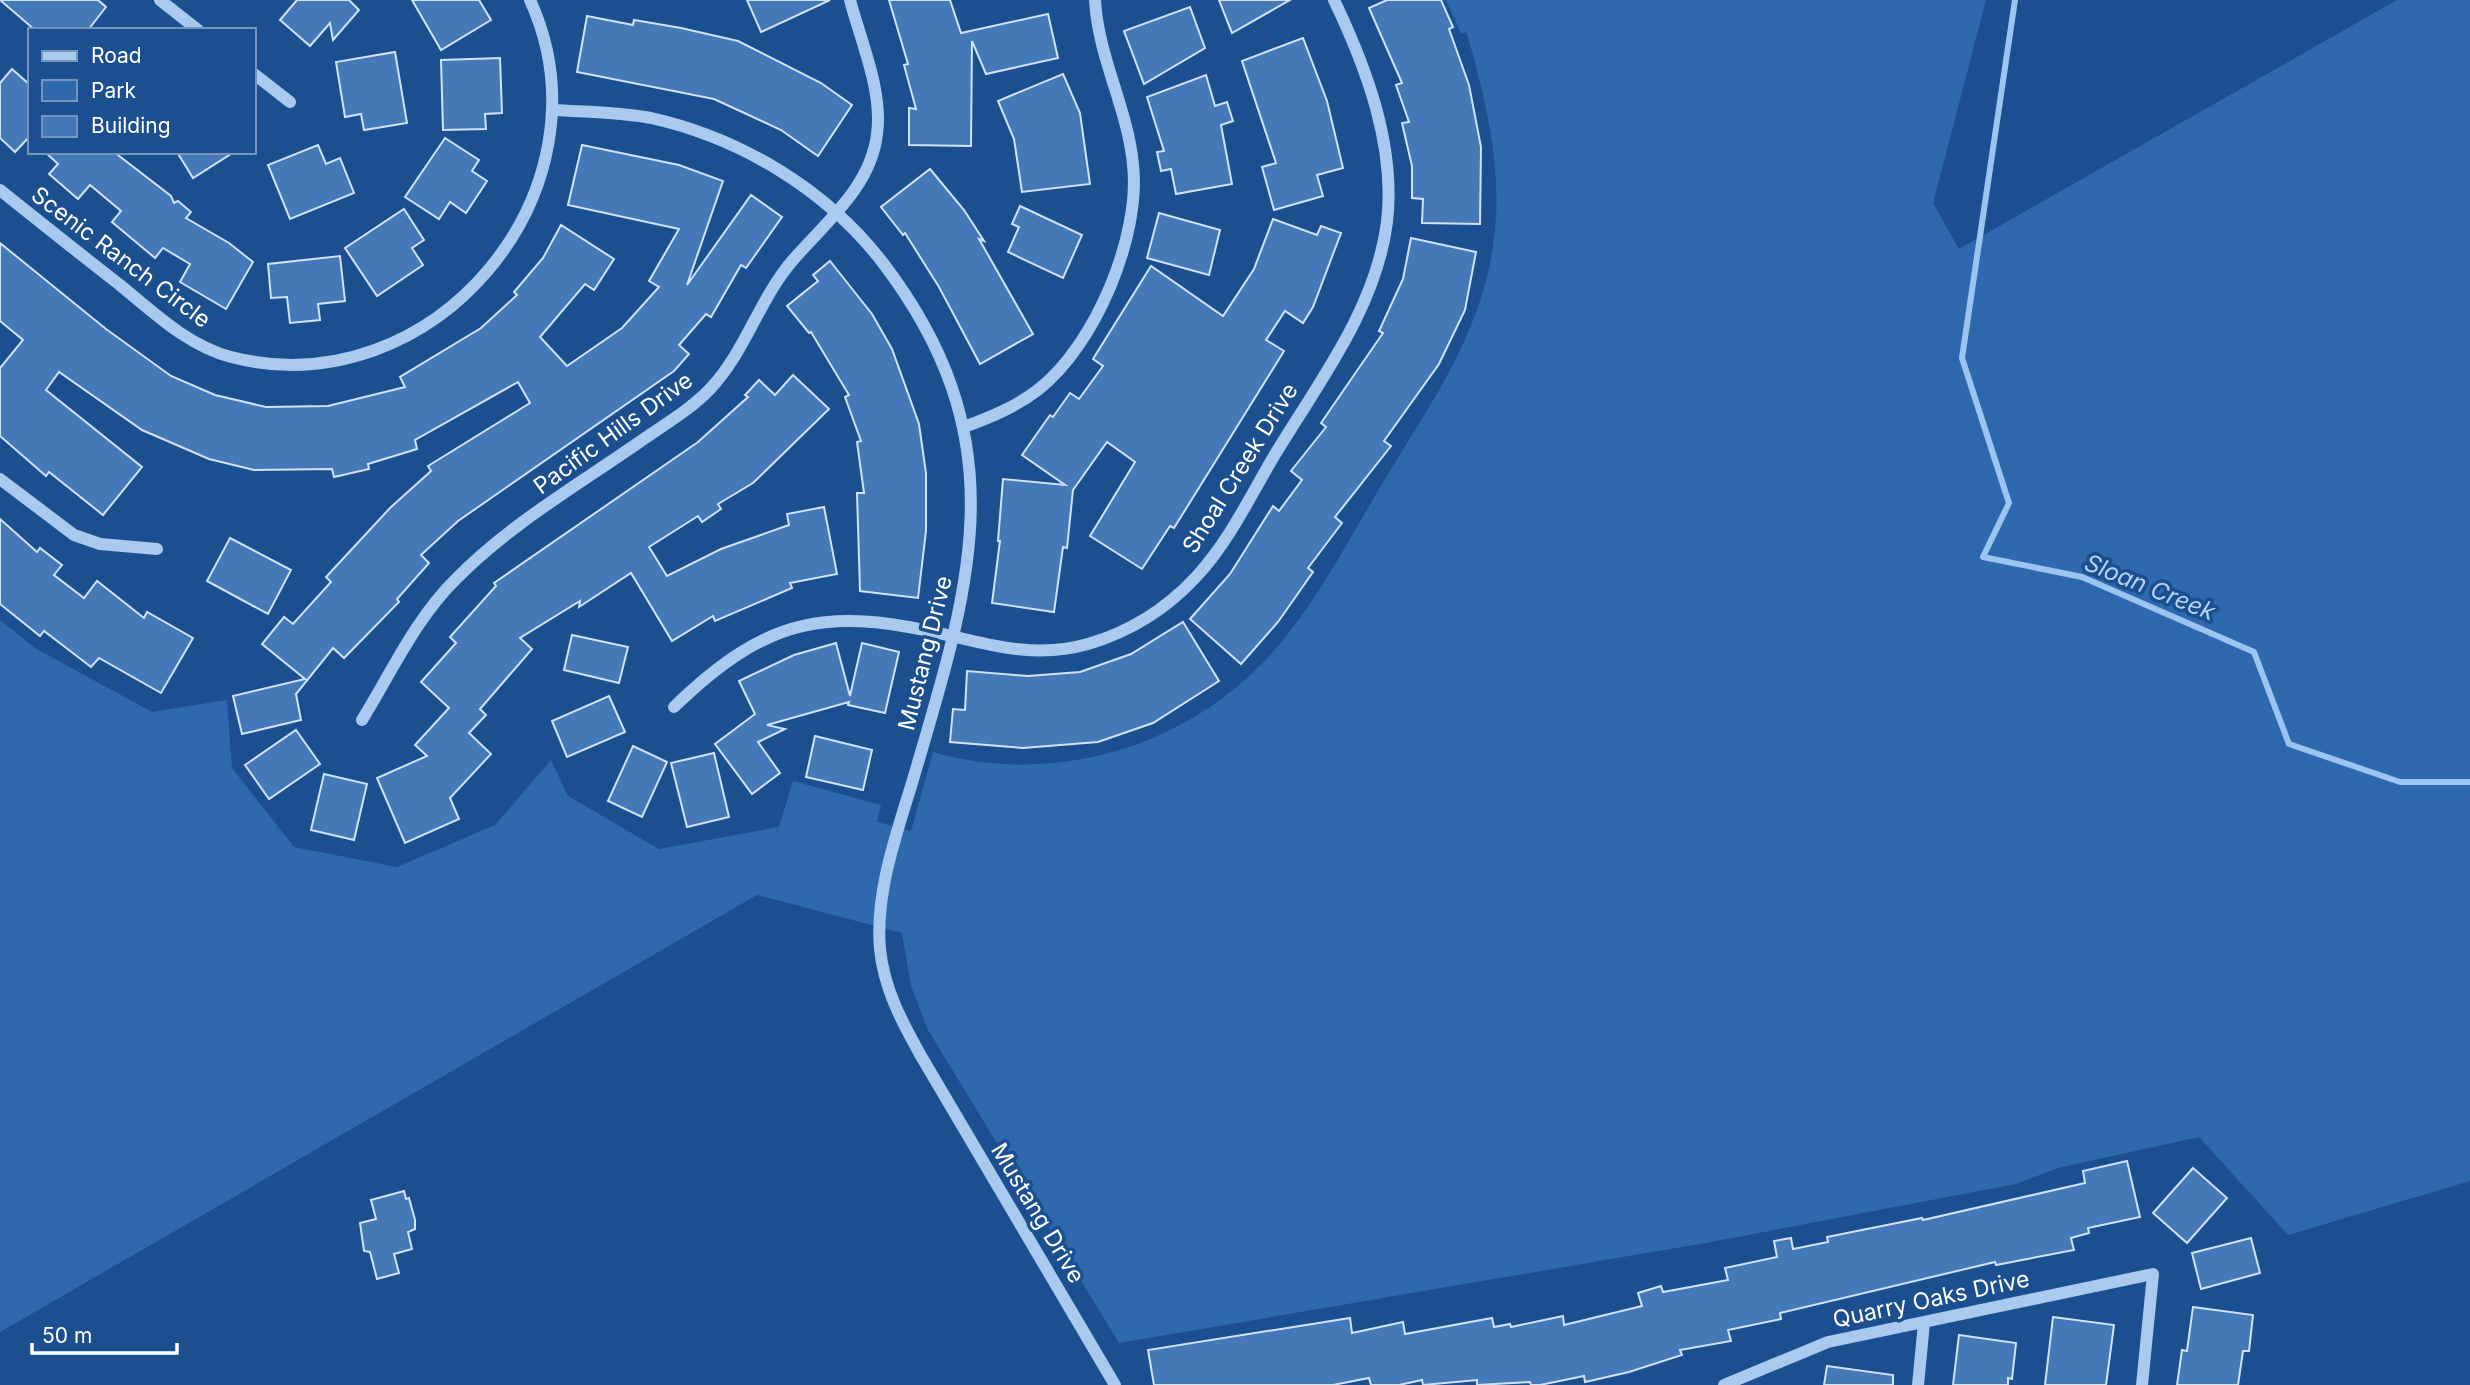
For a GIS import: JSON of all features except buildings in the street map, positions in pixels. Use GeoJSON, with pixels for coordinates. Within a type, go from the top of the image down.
{"type":"FeatureCollection","features":[{"type":"Feature","properties":{"kind":"street"},"geometry":{"type":"LineString","coordinates":[[160,0],[195,28]]}},
{"type":"Feature","properties":{"kind":"street","name":"Scenic Ranch Circle"},"geometry":{"type":"LineString","coordinates":[[0,190],[160,317],[206,347],[229,356],[284,364],[337,360],[368,352],[420,329],[464,297],[504,253],[528,208],[540,173],[554,110],[546,48],[530,0]]}},
{"type":"Feature","properties":{"kind":"street","name":"Pacific Hills Drive"},"geometry":{"type":"LineString","coordinates":[[362,720],[440,596],[497,542],[710,390],[742,346],[761,304],[776,282],[838,212],[856,186],[871,157],[879,117],[850,0]]}},
{"type":"Feature","properties":{"kind":"street"},"geometry":{"type":"LineString","coordinates":[[964,428],[1023,401],[1057,372],[1106,294],[1126,244],[1134,193],[1133,164],[1101,47],[1095,0]]}},
{"type":"Feature","properties":{"kind":"street","name":"Shoal Creek Drive"},"geometry":{"type":"LineString","coordinates":[[674,708],[734,656],[758,642],[794,629],[832,621],[877,620],[1024,651],[1062,649],[1110,637],[1170,602],[1211,560],[1360,313],[1372,286],[1387,221],[1386,158],[1367,81],[1334,0]]}},
{"type":"Feature","properties":{"kind":"street"},"geometry":{"type":"LineString","coordinates":[[256,76],[289,102]]}},
{"type":"Feature","properties":{"kind":"street","name":"Mustang Drive"},"geometry":{"type":"LineString","coordinates":[[554,110],[649,118],[708,136],[787,176],[838,212],[859,232],[918,311],[944,365],[964,428],[972,503],[970,553],[955,637],[887,876],[880,946],[883,970],[902,1021],[921,1056],[1115,1385]]}},
{"type":"Feature","properties":{"kind":"street"},"geometry":{"type":"LineString","coordinates":[[0,479],[74,535],[100,544],[157,549]]}},
{"type":"Feature","properties":{"kind":"street","name":"Quarry Oaks Drive"},"geometry":{"type":"LineString","coordinates":[[1724,1385],[1828,1342],[2153,1274],[2142,1385]]}},
{"type":"Feature","properties":{"kind":"street"},"geometry":{"type":"LineString","coordinates":[[1919,1385],[1924,1323]]}},
{"type":"Feature","properties":{"kind":"green space"},"geometry":{"type":"Polygon","coordinates":[[[1446,0],[1986,0],[1933,203],[1959,249],[2397,0],[2470,0],[2470,1181],[2288,1235],[2199,1137],[2058,1168],[2016,1184],[1711,1242],[1119,1343],[928,1030],[911,986],[902,933],[757,895],[0,1332],[0,620],[35,648],[152,712],[227,700],[232,768],[294,847],[397,867],[495,825],[551,760],[568,796],[659,849],[779,827],[793,781],[881,805],[877,822],[911,831],[933,752],[982,762],[1031,764],[1080,759],[1127,748],[1173,729],[1215,704],[1253,672],[1301,616],[1437,393],[1478,308],[1493,246],[1496,219],[1495,167],[1487,114],[1468,37],[1466,32],[1461,34],[1446,0]]]}},
{"type":"Feature","properties":{"kind":"waterway","name":"Sloan Creek"},"geometry":{"type":"LineString","coordinates":[[2015,0],[1962,358],[2009,503],[1983,557],[2082,577],[2254,652],[2289,744],[2400,782],[2470,782]]}}]}
